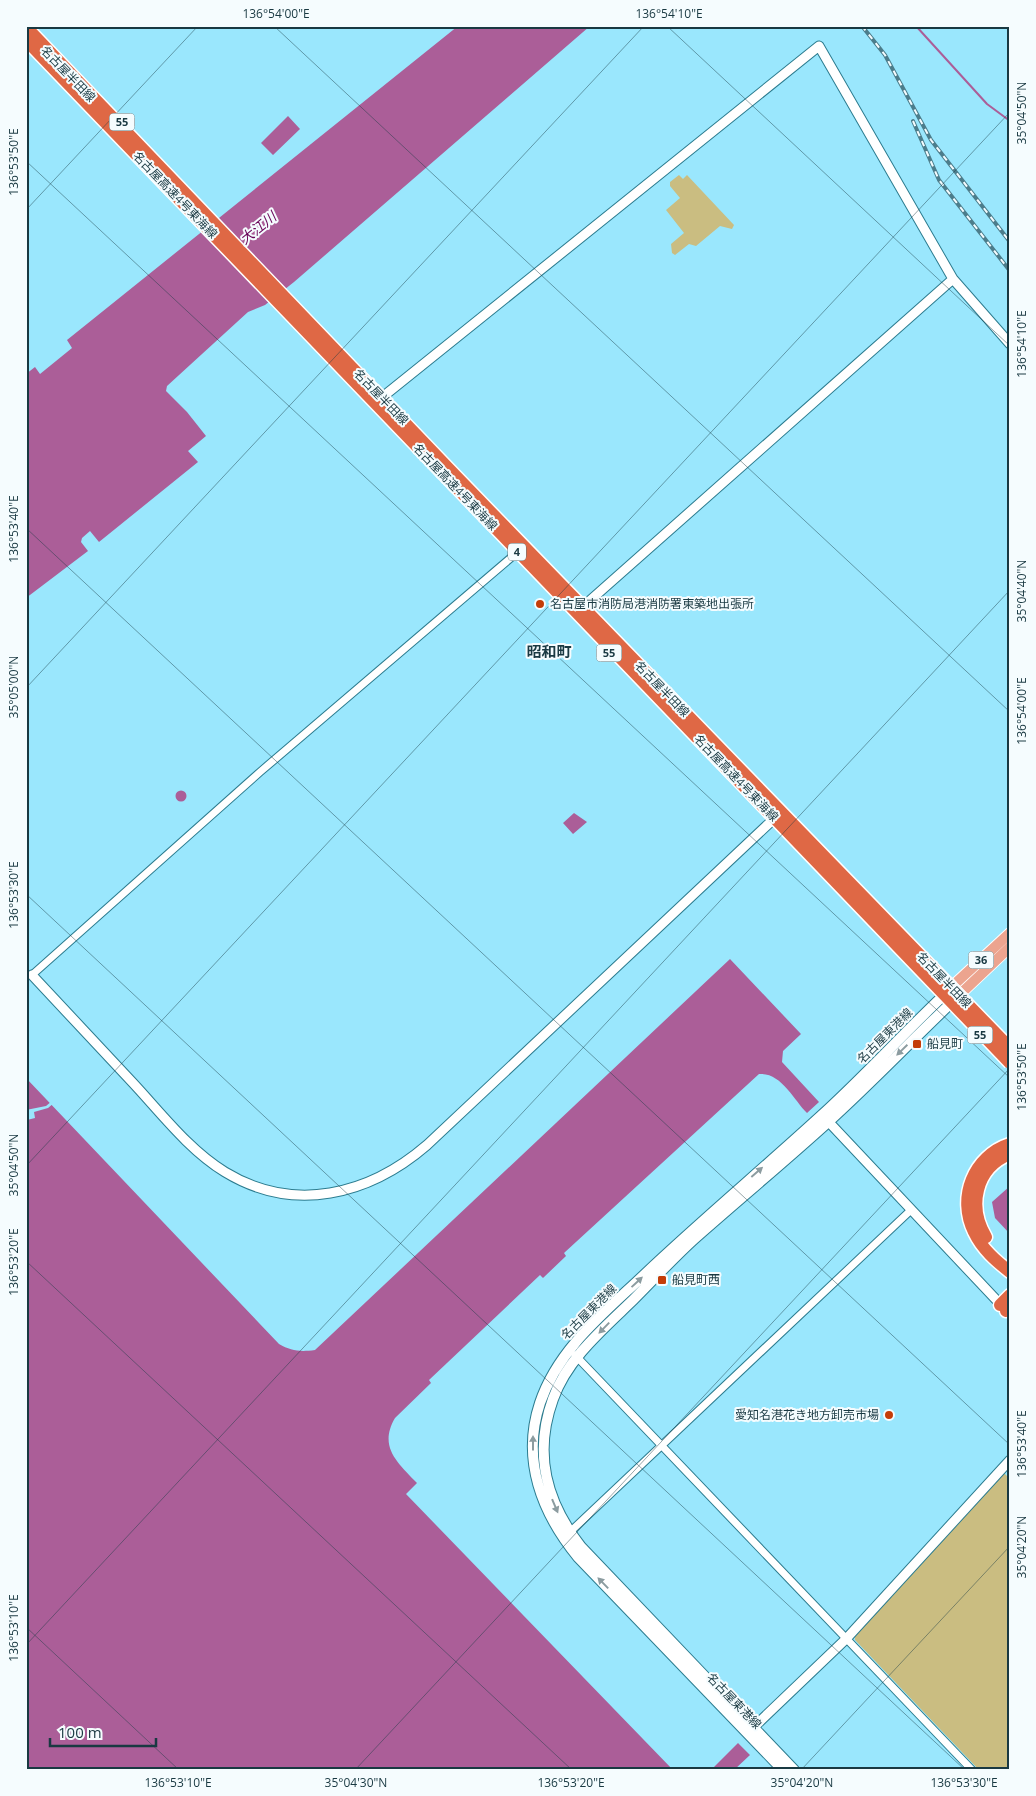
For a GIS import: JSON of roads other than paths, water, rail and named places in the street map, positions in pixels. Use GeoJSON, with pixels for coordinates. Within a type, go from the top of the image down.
{"type":"FeatureCollection","features":[{"type":"Feature","properties":{"kind":"highway","name":"名古屋高速4号東海線"},"geometry":{"type":"LineString","coordinates":[[28,26],[449,469],[954,988],[1010,1048]]}},
{"type":"Feature","properties":{"kind":"highway","name":"名古屋高速4号東海線"},"geometry":{"type":"LineString","coordinates":[[26,40],[1010,1064]]}},
{"type":"Feature","properties":{"kind":"highway"},"geometry":{"type":"LineString","coordinates":[[954,988],[1010,1042]]}},
{"type":"Feature","properties":{"kind":"highway"},"geometry":{"type":"LineString","coordinates":[[1010,1144],[993,1152],[977,1168],[969,1184],[966,1204],[974,1234],[988,1252],[1010,1272]]}},
{"type":"Feature","properties":{"kind":"highway"},"geometry":{"type":"LineString","coordinates":[[1010,1154],[992,1165],[983,1176],[978,1188],[976,1202],[982,1230],[995,1249],[1010,1263]]}},
{"type":"Feature","properties":{"kind":"highway"},"geometry":{"type":"LineString","coordinates":[[1007,1310],[1010,1296]]}},
{"type":"Feature","properties":{"kind":"main road","name":"名古屋半田線"},"geometry":{"type":"LineString","coordinates":[[28,26],[291,297],[954,988]]}},
{"type":"Feature","properties":{"kind":"main road","name":"名古屋半田線"},"geometry":{"type":"LineString","coordinates":[[26,48],[278,307],[514,556],[1010,1064]]}},
{"type":"Feature","properties":{"kind":"main road","name":"36"},"geometry":{"type":"LineString","coordinates":[[946,1000],[954,988],[1010,933]]}},
{"type":"Feature","properties":{"kind":"main road","name":"36"},"geometry":{"type":"LineString","coordinates":[[954,988],[1010,947]]}},
{"type":"Feature","properties":{"kind":"main road","name":"名古屋東港線"},"geometry":{"type":"LineString","coordinates":[[794,1770],[581,1547],[570,1532],[556,1509],[545,1472],[544,1450],[553,1399],[563,1378],[577,1357],[693,1240],[825,1118],[946,1000]]}},
{"type":"Feature","properties":{"kind":"main road","name":"名古屋東港線"},"geometry":{"type":"LineString","coordinates":[[783,1770],[578,1557],[551,1519],[537,1485],[533,1461],[533,1434],[540,1403],[569,1349],[686,1235],[825,1118]]}},
{"type":"Feature","properties":{"kind":"street"},"geometry":{"type":"LineString","coordinates":[[384,395],[819,46],[952,279],[1010,344]]}},
{"type":"Feature","properties":{"kind":"street"},"geometry":{"type":"LineString","coordinates":[[586,604],[952,279]]}},
{"type":"Feature","properties":{"kind":"street"},"geometry":{"type":"LineString","coordinates":[[527,543],[260,772],[32,975],[194,1147],[225,1172],[250,1184],[276,1192],[309,1195],[342,1192],[380,1178],[411,1159],[427,1145],[784,810]]}},
{"type":"Feature","properties":{"kind":"street"},"geometry":{"type":"LineString","coordinates":[[825,1118],[1007,1310]]}},
{"type":"Feature","properties":{"kind":"street"},"geometry":{"type":"LineString","coordinates":[[570,1532],[911,1210]]}},
{"type":"Feature","properties":{"kind":"street"},"geometry":{"type":"LineString","coordinates":[[569,1349],[972,1770]]}},
{"type":"Feature","properties":{"kind":"street"},"geometry":{"type":"LineString","coordinates":[[754,1727],[846,1639],[1010,1460]]}},
{"type":"Feature","properties":{"kind":"water","name":"大江川"},"geometry":{"type":"Polygon","coordinates":[[[458,26],[590,26],[294,282],[265,305],[248,312],[167,386],[166,391],[187,412],[206,436],[188,451],[198,462],[99,542],[90,531],[82,538],[81,542],[88,551],[26,598],[26,374],[35,367],[40,374],[72,348],[67,340],[458,26]]]}},
{"type":"Feature","properties":{"kind":"water"},"geometry":{"type":"Polygon","coordinates":[[[288,116],[300,129],[273,155],[261,143],[288,116]]]}},
{"type":"Feature","properties":{"kind":"water"},"geometry":{"type":"Polygon","coordinates":[[[181,790],[187,796],[181,802],[175,796],[181,790]]]}},
{"type":"Feature","properties":{"kind":"water"},"geometry":{"type":"Polygon","coordinates":[[[574,813],[587,822],[573,834],[563,823],[574,813]]]}},
{"type":"Feature","properties":{"kind":"water"},"geometry":{"type":"Polygon","coordinates":[[[730,959],[801,1034],[783,1051],[782,1062],[819,1102],[807,1113],[774,1077],[759,1074],[564,1253],[566,1256],[543,1278],[540,1275],[429,1380],[431,1383],[395,1418],[390,1428],[389,1438],[392,1454],[417,1483],[406,1494],[673,1770],[26,1770],[26,1078],[279,1344],[296,1350],[315,1350],[730,959]]]}},
{"type":"Feature","properties":{"kind":"water"},"geometry":{"type":"Polygon","coordinates":[[[1010,1186],[1010,1234],[995,1218],[992,1202],[1010,1186]]]}},
{"type":"Feature","properties":{"kind":"water"},"geometry":{"type":"Polygon","coordinates":[[[738,1743],[750,1755],[734,1770],[711,1770],[738,1743]]]}},
{"type":"Feature","properties":{"kind":"waterway"},"geometry":{"type":"LineString","coordinates":[[916,26],[987,104],[1010,121]]}},
{"type":"Feature","properties":{"kind":"railway"},"geometry":{"type":"LineString","coordinates":[[862,26],[885,55],[931,140],[1010,242]]}},
{"type":"Feature","properties":{"kind":"railway"},"geometry":{"type":"LineString","coordinates":[[913,121],[939,180],[1010,271]]}},
{"type":"Feature","properties":{"kind":"place","name":"名古屋市消防局港消防署東築地出張所"},"geometry":{"type":"Point","coordinates":[540,604]}},
{"type":"Feature","properties":{"kind":"place","name":"船見町"},"geometry":{"type":"Point","coordinates":[917,1044]}},
{"type":"Feature","properties":{"kind":"place","name":"船見町西"},"geometry":{"type":"Point","coordinates":[662,1280]}},
{"type":"Feature","properties":{"kind":"place","name":"愛知名港花き地方卸売市場"},"geometry":{"type":"Point","coordinates":[889,1415]}},
{"type":"Feature","properties":{"kind":"district","name":"昭和町"},"geometry":{"type":"Point","coordinates":[549,652]}}]}
